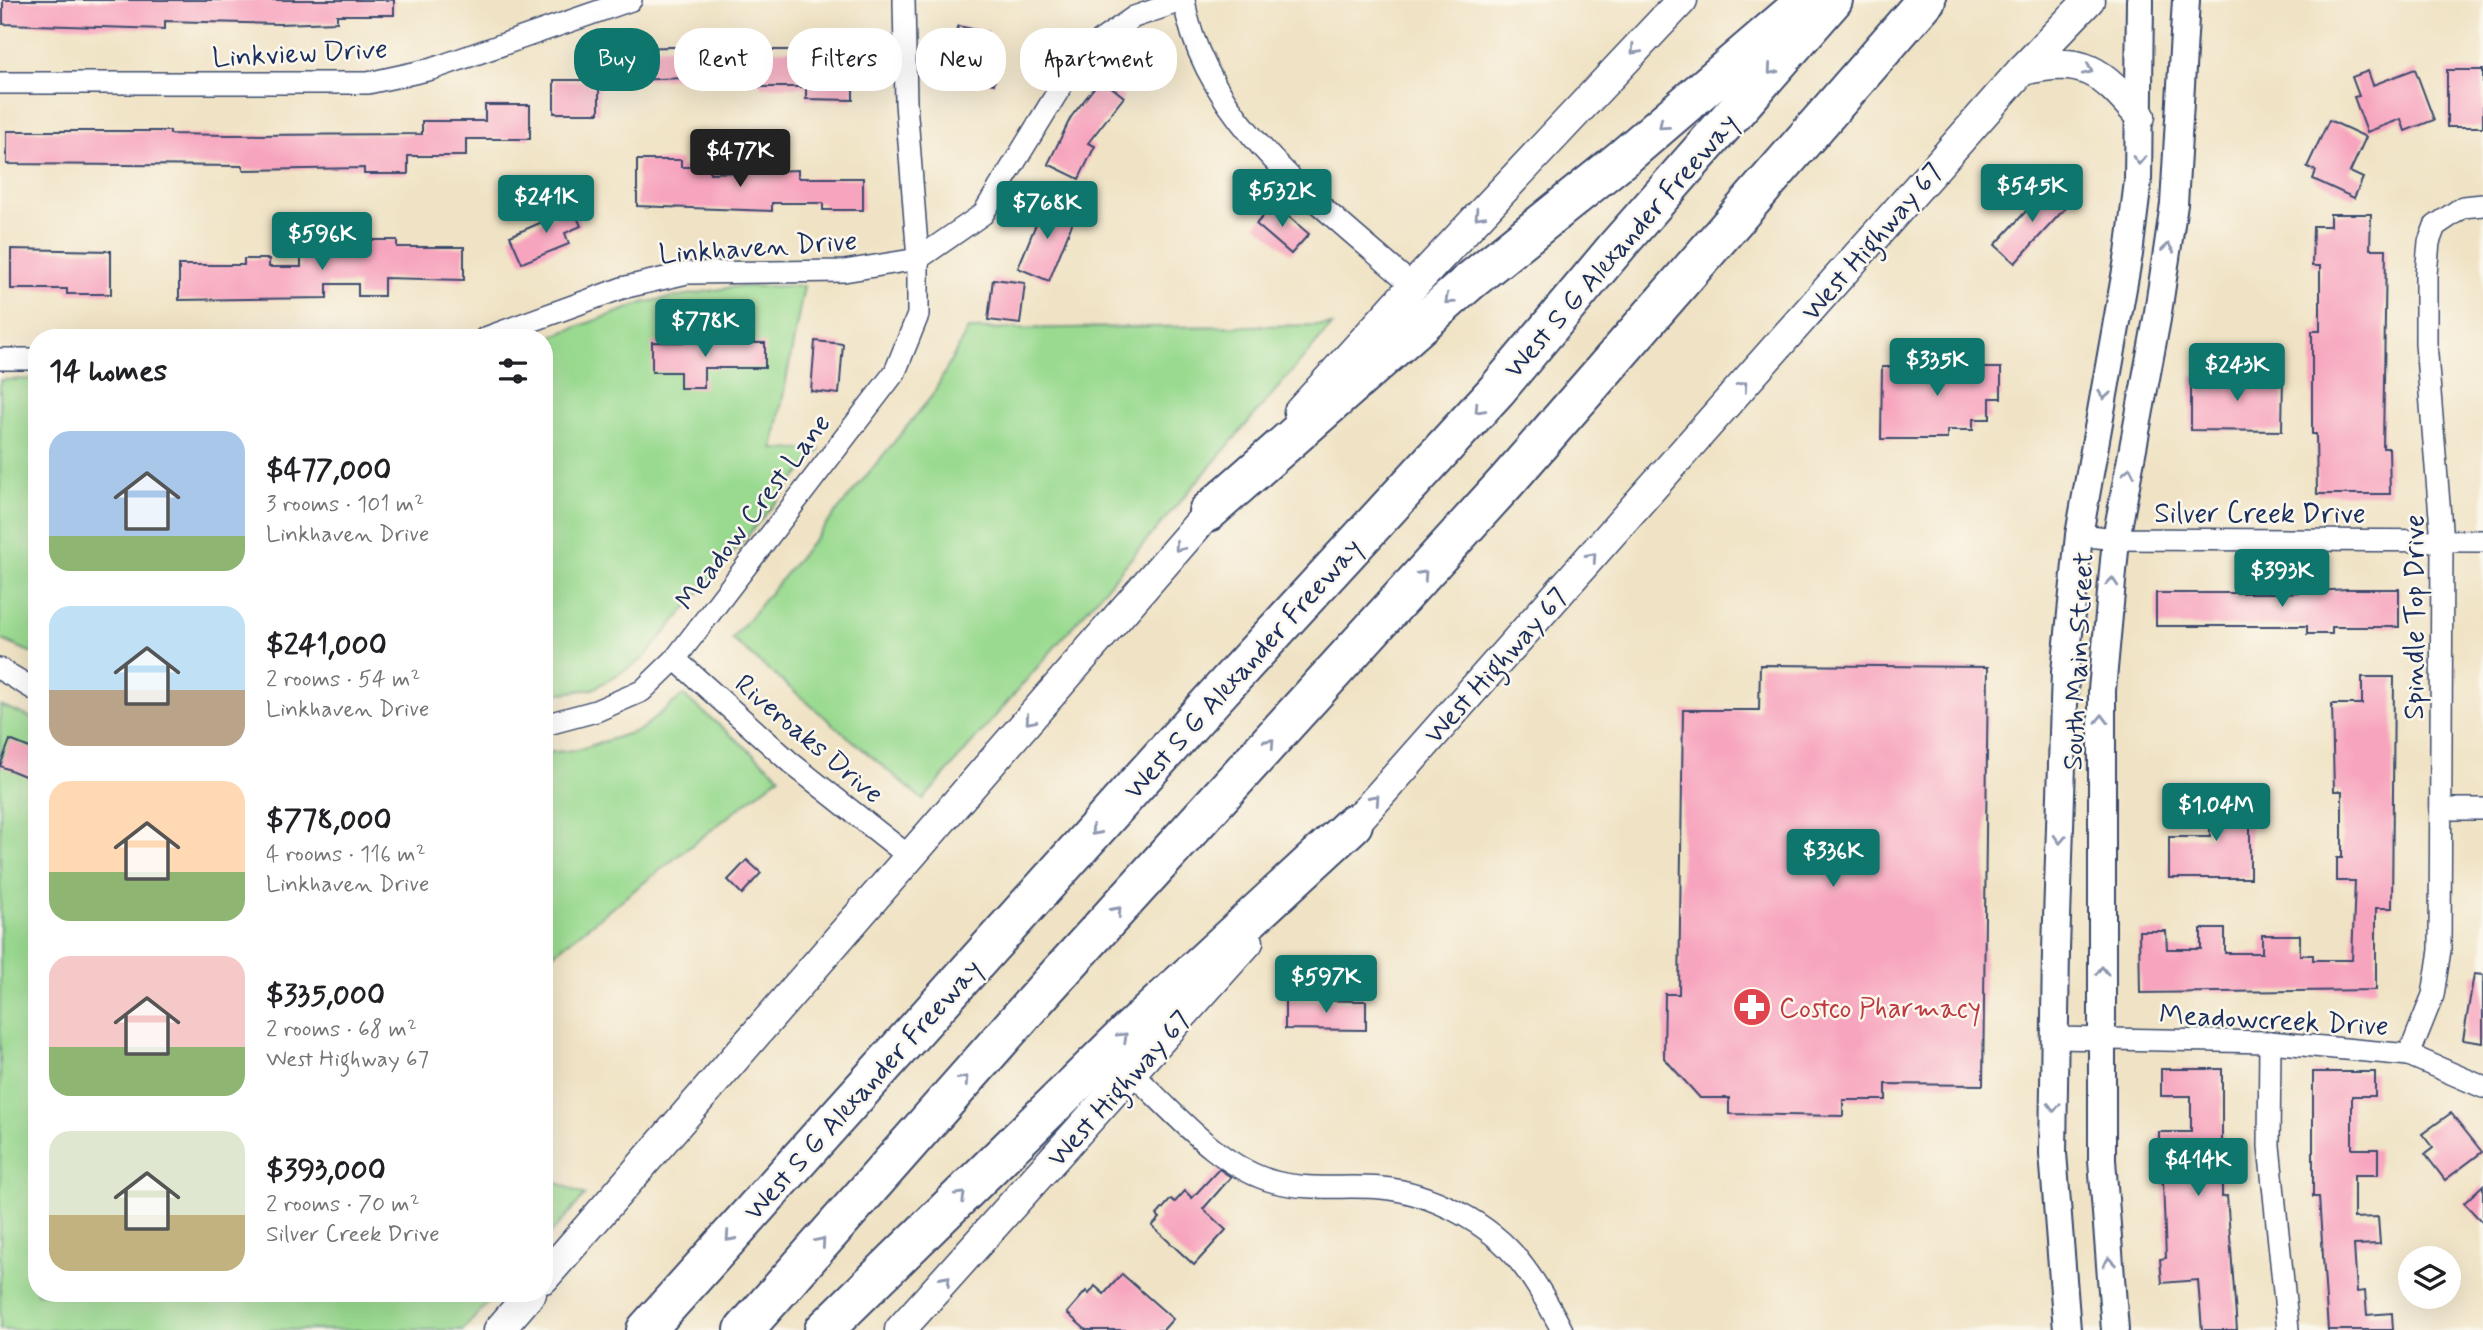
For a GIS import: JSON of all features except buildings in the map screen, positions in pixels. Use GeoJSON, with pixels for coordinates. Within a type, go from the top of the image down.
{"type":"FeatureCollection","features":[{"type":"Feature","properties":{"kind":"highway"},"geometry":{"type":"LineString","coordinates":[[1209,512],[1469,282],[1624,157],[1807,0]]}},
{"type":"Feature","properties":{"kind":"highway","name":"West S G Alexander Freeway"},"geometry":{"type":"LineString","coordinates":[[646,1330],[1212,700],[1496,391],[1619,244],[1833,0]]}},
{"type":"Feature","properties":{"kind":"highway"},"geometry":{"type":"LineString","coordinates":[[744,1330],[1028,1009],[1508,480],[1926,0]]}},
{"type":"Feature","properties":{"kind":"highway"},"geometry":{"type":"LineString","coordinates":[[824,1330],[1128,1032],[1353,824]]}},
{"type":"Feature","properties":{"kind":"main road"},"geometry":{"type":"LineString","coordinates":[[553,1268],[1209,512],[1413,286],[1682,0]]}},
{"type":"Feature","properties":{"kind":"main road","name":"West Highway 67"},"geometry":{"type":"LineString","coordinates":[[900,1330],[2083,5]]}},
{"type":"Feature","properties":{"kind":"main road"},"geometry":{"type":"LineString","coordinates":[[2022,71],[2052,64],[2078,65],[2092,70],[2109,81],[2140,117]]}},
{"type":"Feature","properties":{"kind":"main road"},"geometry":{"type":"LineString","coordinates":[[499,1330],[523,1302]]}},
{"type":"Feature","properties":{"kind":"street","name":"Linkview Drive"},"geometry":{"type":"LineString","coordinates":[[0,83],[368,83],[432,69],[631,0]]}},
{"type":"Feature","properties":{"kind":"street","name":"Meadow Crest Lane"},"geometry":{"type":"LineString","coordinates":[[553,722],[596,710],[642,691],[675,659],[895,372],[918,316],[918,259],[906,103],[904,0]]}},
{"type":"Feature","properties":{"kind":"street"},"geometry":{"type":"LineString","coordinates":[[918,259],[983,214],[1068,75],[1094,45],[1134,17],[1184,0],[1187,20],[1205,71],[1269,157],[1413,286]]}},
{"type":"Feature","properties":{"kind":"street","name":"South Main Street"},"geometry":{"type":"LineString","coordinates":[[2067,1330],[2053,1153],[2065,673],[2080,535],[2135,203],[2140,117],[2140,0]]}},
{"type":"Feature","properties":{"kind":"street","name":"South Main Street"},"geometry":{"type":"LineString","coordinates":[[2115,1330],[2102,1160],[2102,690],[2116,539],[2157,320],[2174,204],[2186,0]]}},
{"type":"Feature","properties":{"kind":"street"},"geometry":{"type":"LineString","coordinates":[[2135,203],[2174,204]]}},
{"type":"Feature","properties":{"kind":"street","name":"Spindle Top Drive"},"geometry":{"type":"LineString","coordinates":[[2409,1055],[2425,1021],[2438,971],[2442,541],[2426,343],[2428,253],[2435,226],[2463,206],[2481,205]]}},
{"type":"Feature","properties":{"kind":"street","name":"Linkhaven Drive"},"geometry":{"type":"LineString","coordinates":[[510,329],[622,288],[687,274],[844,271],[918,259]]}},
{"type":"Feature","properties":{"kind":"street"},"geometry":{"type":"LineString","coordinates":[[0,359],[28,359]]}},
{"type":"Feature","properties":{"kind":"street","name":"Silver Creek Drive"},"geometry":{"type":"LineString","coordinates":[[2080,535],[2116,539],[2483,541]]}},
{"type":"Feature","properties":{"kind":"street","name":"Riveroaks Drive"},"geometry":{"type":"LineString","coordinates":[[675,659],[782,754],[911,858]]}},
{"type":"Feature","properties":{"kind":"street"},"geometry":{"type":"LineString","coordinates":[[0,669],[28,686]]}},
{"type":"Feature","properties":{"kind":"street"},"geometry":{"type":"LineString","coordinates":[[2062,771],[2101,772]]}},
{"type":"Feature","properties":{"kind":"street"},"geometry":{"type":"LineString","coordinates":[[2441,808],[2483,809]]}},
{"type":"Feature","properties":{"kind":"street","name":"Meadowcreek Drive"},"geometry":{"type":"LineString","coordinates":[[2055,1038],[2270,1042],[2409,1055],[2483,1087]]}},
{"type":"Feature","properties":{"kind":"street"},"geometry":{"type":"LineString","coordinates":[[2270,1042],[2269,1146],[2288,1330]]}},
{"type":"Feature","properties":{"kind":"street"},"geometry":{"type":"LineString","coordinates":[[1132,1073],[1211,1146],[1241,1168],[1282,1183],[1308,1187],[1383,1188],[1420,1196],[1487,1231],[1519,1260],[1562,1330]]}},
{"type":"Feature","properties":{"kind":"green space"},"geometry":{"type":"Polygon","coordinates":[[[804,286],[773,449],[820,450],[642,660],[593,689],[553,694],[553,336],[646,302],[733,287],[804,286]]]}},
{"type":"Feature","properties":{"kind":"green space"},"geometry":{"type":"Polygon","coordinates":[[[1332,325],[923,800],[732,639],[932,396],[968,329],[1332,325]]]}},
{"type":"Feature","properties":{"kind":"green space"},"geometry":{"type":"Polygon","coordinates":[[[28,379],[28,651],[0,639],[0,380],[28,379]]]}},
{"type":"Feature","properties":{"kind":"green space"},"geometry":{"type":"Polygon","coordinates":[[[683,695],[780,776],[553,954],[553,752],[577,750],[640,730],[683,695]]]}},
{"type":"Feature","properties":{"kind":"green space"},"geometry":{"type":"Polygon","coordinates":[[[0,705],[28,716],[28,1302],[489,1302],[463,1330],[0,1330],[0,705]]]}},
{"type":"Feature","properties":{"kind":"green space"},"geometry":{"type":"Polygon","coordinates":[[[553,1181],[585,1195],[553,1231],[553,1181]]]}},
{"type":"Feature","properties":{"kind":"place","name":"Costco Pharmacy"},"geometry":{"type":"Point","coordinates":[1752,1007]}}]}
